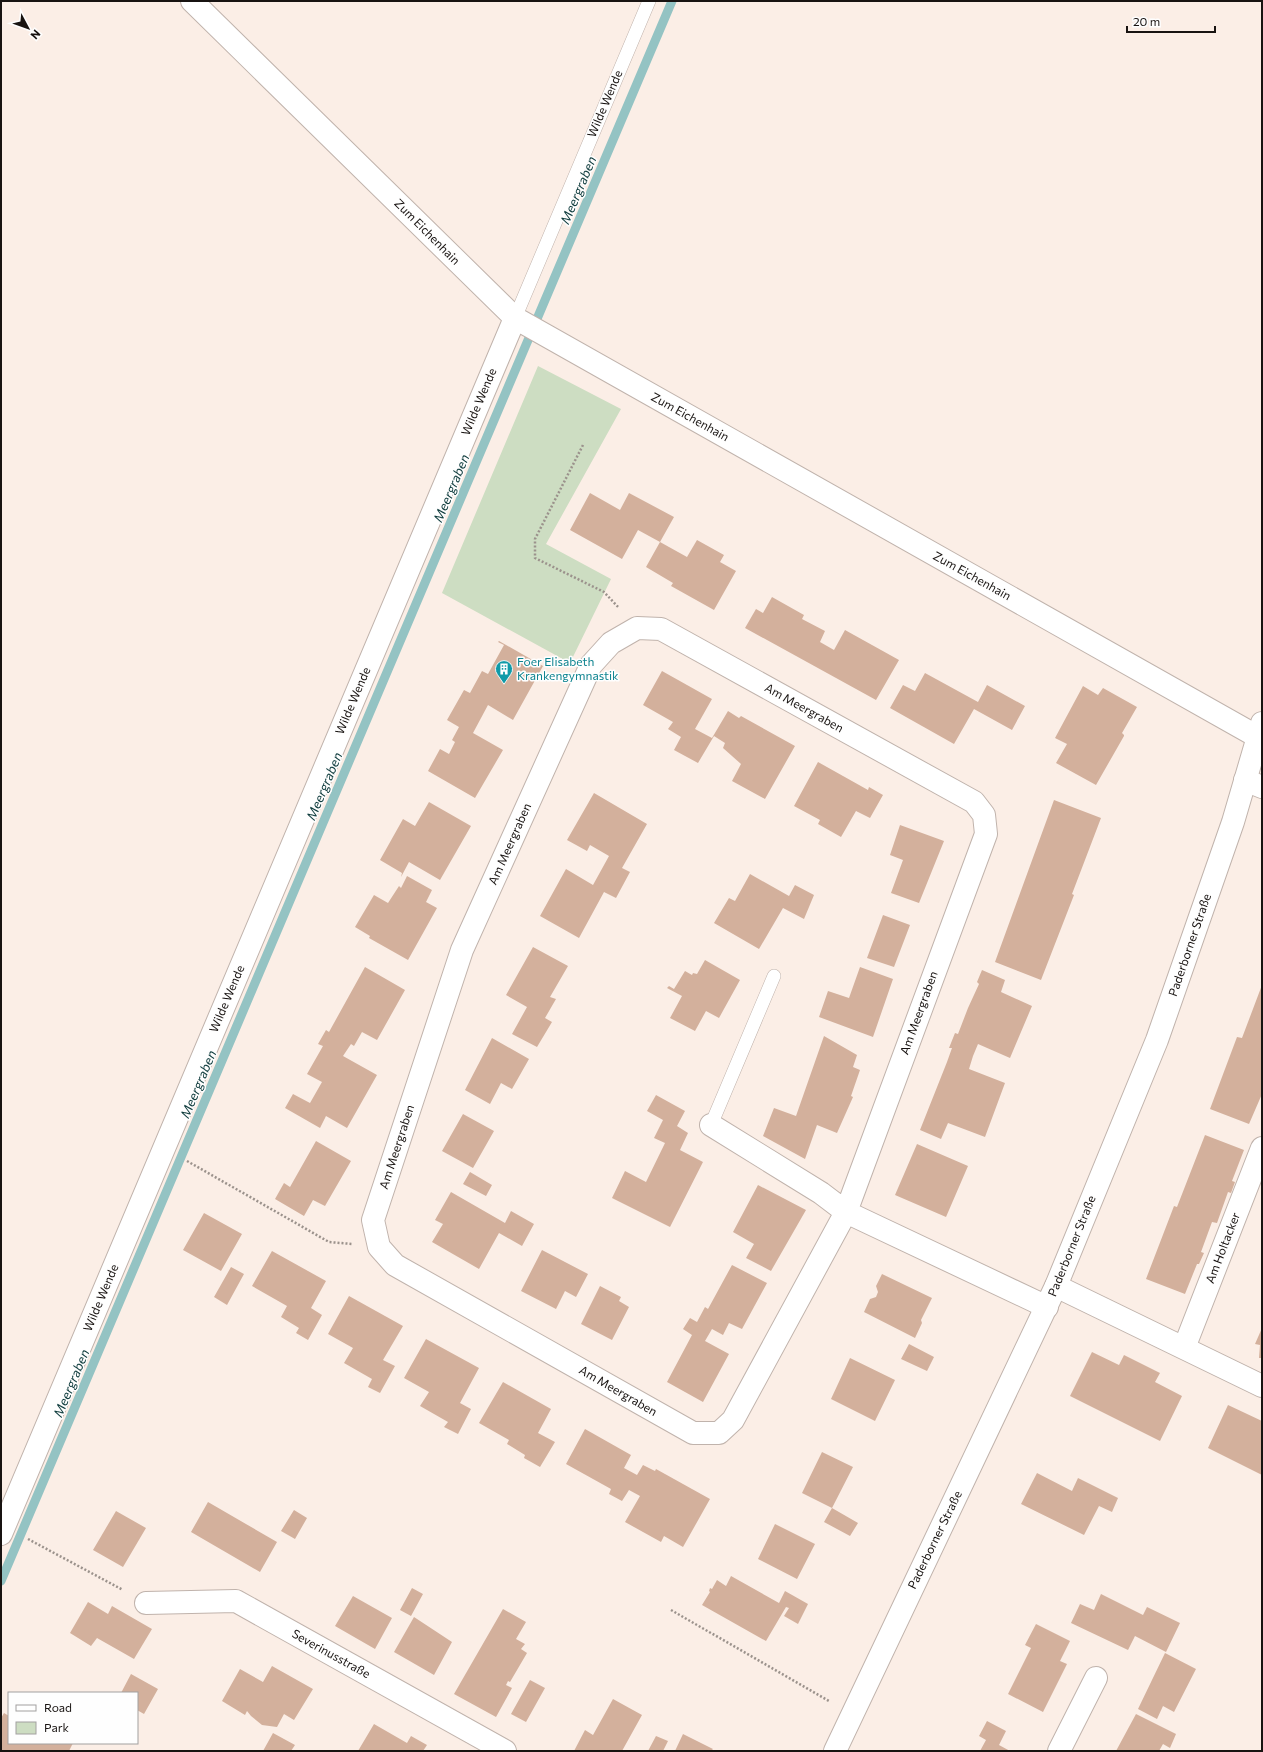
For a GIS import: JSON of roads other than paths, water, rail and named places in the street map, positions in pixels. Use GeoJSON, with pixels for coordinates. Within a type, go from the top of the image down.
{"type":"FeatureCollection","features":[{"type":"Feature","properties":{"kind":"street","name":"Zum Eichenhain"},"geometry":{"type":"LineString","coordinates":[[192,1],[514,318],[1260,730]]}},
{"type":"Feature","properties":{"kind":"street","name":"Wilde Wende"},"geometry":{"type":"LineString","coordinates":[[1,1534],[514,318]]}},
{"type":"Feature","properties":{"kind":"street","name":"Am Meergraben"},"geometry":{"type":"LineString","coordinates":[[637,628],[660,629],[974,802],[984,814],[986,834],[846,1212],[733,1420],[719,1433],[693,1433],[672,1422],[395,1265],[379,1247],[373,1220],[462,950],[590,665],[612,643],[637,628]]}},
{"type":"Feature","properties":{"kind":"street","name":"Paderborner Straße"},"geometry":{"type":"LineString","coordinates":[[834,1751],[1056,1286],[1156,1040],[1233,822],[1254,784],[1260,730]]}},
{"type":"Feature","properties":{"kind":"street"},"geometry":{"type":"LineString","coordinates":[[711,1125],[821,1193],[846,1212],[1047,1307]]}},
{"type":"Feature","properties":{"kind":"street","name":"Am Holtacker"},"geometry":{"type":"LineString","coordinates":[[1184,1348],[1262,1148]]}},
{"type":"Feature","properties":{"kind":"street"},"geometry":{"type":"LineString","coordinates":[[1056,1286],[1262,1386]]}},
{"type":"Feature","properties":{"kind":"street","name":"Severinusstraße"},"geometry":{"type":"LineString","coordinates":[[146,1603],[236,1601],[505,1751]]}},
{"type":"Feature","properties":{"kind":"street"},"geometry":{"type":"LineString","coordinates":[[1059,1751],[1096,1678]]}},
{"type":"Feature","properties":{"kind":"lane","name":"Wilde Wende"},"geometry":{"type":"LineString","coordinates":[[514,318],[649,1]]}},
{"type":"Feature","properties":{"kind":"lane"},"geometry":{"type":"LineString","coordinates":[[711,1125],[774,976]]}},
{"type":"Feature","properties":{"kind":"waterway","name":"Meergraben"},"geometry":{"type":"LineString","coordinates":[[1,1581],[672,1]]}},
{"type":"Feature","properties":{"kind":"place","name":"Foer Elisabeth Krankengymnastik"},"geometry":{"type":"Point","coordinates":[504,684]}}]}
